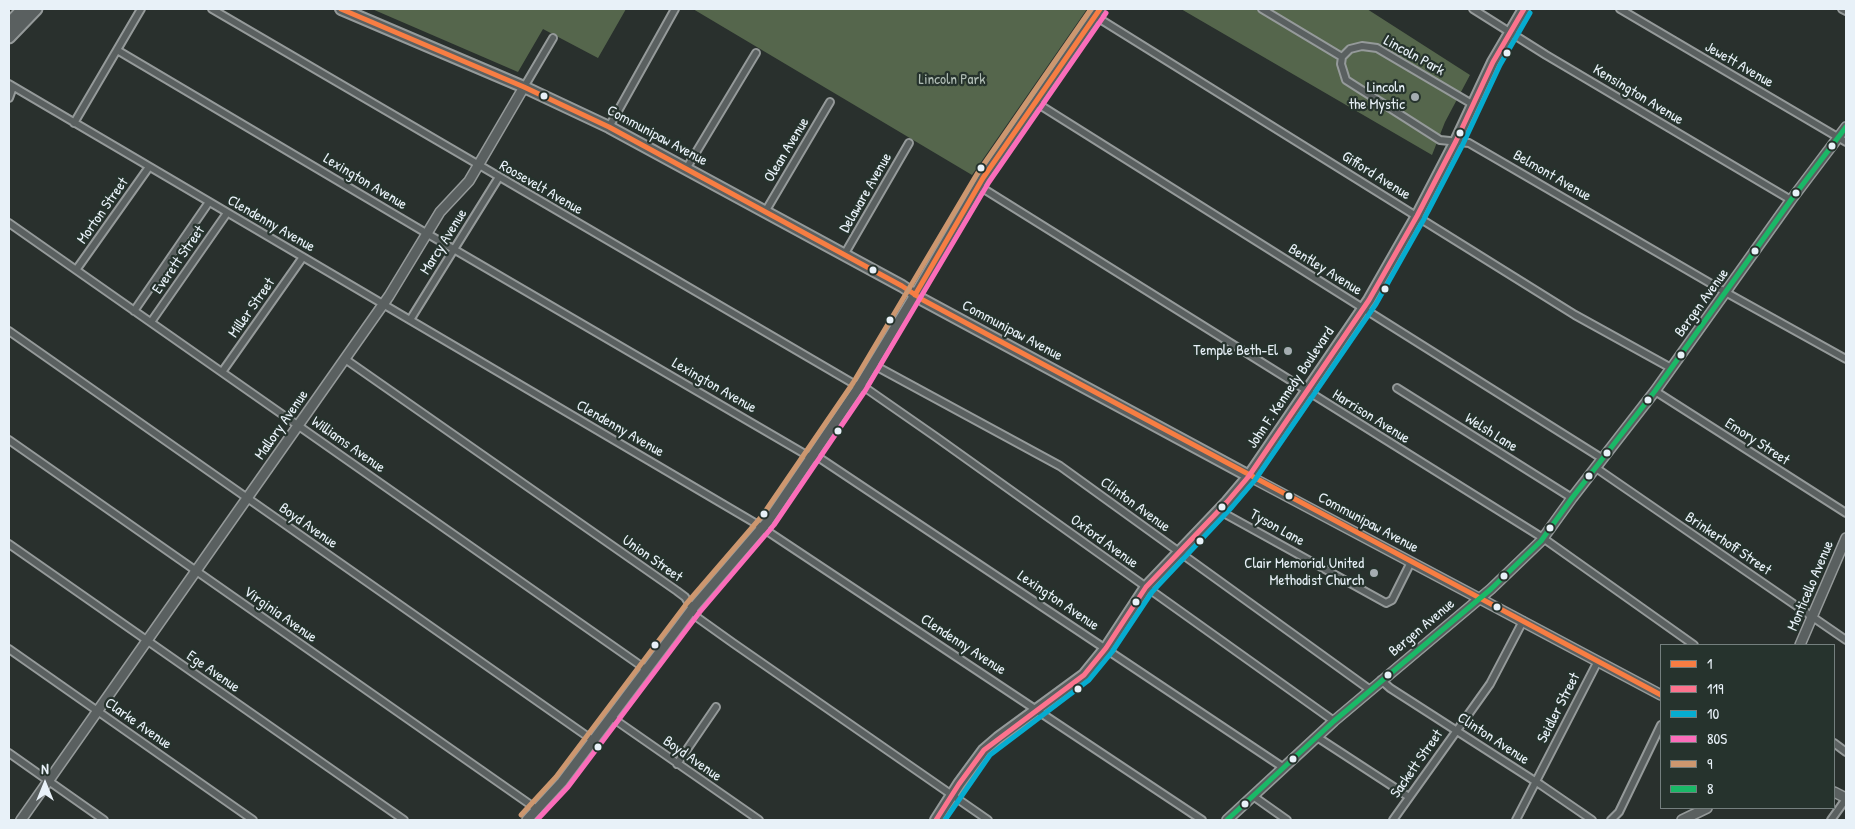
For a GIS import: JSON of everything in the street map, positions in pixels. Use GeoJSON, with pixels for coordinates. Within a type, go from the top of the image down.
{"type":"FeatureCollection","features":[{"type":"Feature","properties":{"kind":"highway"},"geometry":{"type":"LineString","coordinates":[[9,24],[23,9]]}},
{"type":"Feature","properties":{"kind":"highway"},"geometry":{"type":"LineString","coordinates":[[9,37],[36,9]]}},
{"type":"Feature","properties":{"kind":"main road","name":"Communipaw Avenue"},"geometry":{"type":"LineString","coordinates":[[341,9],[524,87],[609,127],[1249,476]]}},
{"type":"Feature","properties":{"kind":"main road","name":"John F. Kennedy Boulevard"},"geometry":{"type":"LineString","coordinates":[[936,820],[984,750],[1084,675],[1106,648],[1146,587],[1227,502],[1249,476],[1364,308],[1417,216],[1456,141],[1493,62],[1524,9]]}},
{"type":"Feature","properties":{"kind":"street"},"geometry":{"type":"LineString","coordinates":[[74,123],[141,9]]}},
{"type":"Feature","properties":{"kind":"street","name":"Roosevelt Avenue"},"geometry":{"type":"LineString","coordinates":[[212,9],[858,387]]}},
{"type":"Feature","properties":{"kind":"street"},"geometry":{"type":"LineString","coordinates":[[609,127],[675,9]]}},
{"type":"Feature","properties":{"kind":"street"},"geometry":{"type":"LineString","coordinates":[[1262,9],[1342,57]]}},
{"type":"Feature","properties":{"kind":"street","name":"Kensington Avenue"},"geometry":{"type":"LineString","coordinates":[[1473,9],[1546,55],[1791,200]]}},
{"type":"Feature","properties":{"kind":"street","name":"Jewett Avenue"},"geometry":{"type":"LineString","coordinates":[[1620,9],[1842,140]]}},
{"type":"Feature","properties":{"kind":"street"},"geometry":{"type":"LineString","coordinates":[[1842,9],[1846,11]]}},
{"type":"Feature","properties":{"kind":"street"},"geometry":{"type":"LineString","coordinates":[[527,820],[538,810],[594,740],[693,608],[762,528],[858,387],[979,186],[1097,12]]}},
{"type":"Feature","properties":{"kind":"street","name":"Gifford Avenue"},"geometry":{"type":"LineString","coordinates":[[1097,12],[1575,315],[1671,368]]}},
{"type":"Feature","properties":{"kind":"street","name":"Mallory Avenue"},"geometry":{"type":"LineString","coordinates":[[21,820],[383,304],[440,212],[470,181],[553,38]]}},
{"type":"Feature","properties":{"kind":"street","name":"Lincoln Park"},"geometry":{"type":"LineString","coordinates":[[1342,57],[1350,49],[1362,46],[1377,48],[1472,104]]}},
{"type":"Feature","properties":{"kind":"street","name":"Lexington Avenue"},"geometry":{"type":"LineString","coordinates":[[117,50],[810,457],[821,459],[1284,768]]}},
{"type":"Feature","properties":{"kind":"street"},"geometry":{"type":"LineString","coordinates":[[686,169],[756,53]]}},
{"type":"Feature","properties":{"kind":"street","name":"Belmont Avenue"},"geometry":{"type":"LineString","coordinates":[[1342,57],[1341,64],[1346,80],[1440,140],[1469,142],[1727,293],[1846,359]]}},
{"type":"Feature","properties":{"kind":"street"},"geometry":{"type":"LineString","coordinates":[[9,98],[11,86]]}},
{"type":"Feature","properties":{"kind":"street","name":"Clendenny Avenue"},"geometry":{"type":"LineString","coordinates":[[11,86],[762,528],[1202,820]]}},
{"type":"Feature","properties":{"kind":"street","name":"Olean Avenue"},"geometry":{"type":"LineString","coordinates":[[765,212],[830,102]]}},
{"type":"Feature","properties":{"kind":"street","name":"Bentley Avenue"},"geometry":{"type":"LineString","coordinates":[[1035,102],[1603,459]]}},
{"type":"Feature","properties":{"kind":"street","name":"Bergen Avenue"},"geometry":{"type":"LineString","coordinates":[[1228,820],[1370,689],[1491,589],[1543,538],[1727,293],[1791,200],[1842,140],[1846,126]]}},
{"type":"Feature","properties":{"kind":"street","name":"Delaware Avenue"},"geometry":{"type":"LineString","coordinates":[[844,255],[909,143]]}},
{"type":"Feature","properties":{"kind":"street","name":"Morton Street"},"geometry":{"type":"LineString","coordinates":[[76,270],[149,167]]}},
{"type":"Feature","properties":{"kind":"street","name":"Marcy Avenue"},"geometry":{"type":"LineString","coordinates":[[410,320],[499,177]]}},
{"type":"Feature","properties":{"kind":"street","name":"Harrison Avenue"},"geometry":{"type":"LineString","coordinates":[[979,186],[1543,538],[1693,644]]}},
{"type":"Feature","properties":{"kind":"street","name":"Everett Street"},"geometry":{"type":"LineString","coordinates":[[134,311],[210,202]]}},
{"type":"Feature","properties":{"kind":"street","name":"Everett Street"},"geometry":{"type":"LineString","coordinates":[[151,322],[227,212]]}},
{"type":"Feature","properties":{"kind":"street","name":"Williams Avenue"},"geometry":{"type":"LineString","coordinates":[[9,223],[647,670]]}},
{"type":"Feature","properties":{"kind":"street","name":"Miller Street"},"geometry":{"type":"LineString","coordinates":[[222,372],[303,257]]}},
{"type":"Feature","properties":{"kind":"street","name":"Boyd Avenue"},"geometry":{"type":"LineString","coordinates":[[9,331],[594,740]]}},
{"type":"Feature","properties":{"kind":"street","name":"Union Street"},"geometry":{"type":"LineString","coordinates":[[345,358],[677,591],[685,597],[698,618],[732,643],[988,820]]}},
{"type":"Feature","properties":{"kind":"street","name":"Clinton Avenue"},"geometry":{"type":"LineString","coordinates":[[872,364],[1060,466],[1370,689]]}},
{"type":"Feature","properties":{"kind":"street","name":"Oxford Avenue"},"geometry":{"type":"LineString","coordinates":[[858,387],[867,389],[936,436],[1334,721]]}},
{"type":"Feature","properties":{"kind":"street","name":"Welsh Lane"},"geometry":{"type":"LineString","coordinates":[[1397,388],[1572,498]]}},
{"type":"Feature","properties":{"kind":"street","name":"Emory Street"},"geometry":{"type":"LineString","coordinates":[[1655,391],[1846,513]]}},
{"type":"Feature","properties":{"kind":"street","name":"Virginia Avenue"},"geometry":{"type":"LineString","coordinates":[[9,440],[538,810]]}},
{"type":"Feature","properties":{"kind":"street","name":"Brinkerhoff Street"},"geometry":{"type":"LineString","coordinates":[[1596,468],[1846,640]]}},
{"type":"Feature","properties":{"kind":"street","name":"Communipaw Avenue"},"geometry":{"type":"LineString","coordinates":[[1249,476],[1660,694]]}},
{"type":"Feature","properties":{"kind":"street","name":"Tyson Lane"},"geometry":{"type":"LineString","coordinates":[[1218,510],[1386,602],[1392,600],[1411,562]]}},
{"type":"Feature","properties":{"kind":"street","name":"Monticello Avenue"},"geometry":{"type":"LineString","coordinates":[[1800,644],[1846,538]]}},
{"type":"Feature","properties":{"kind":"street","name":"Ege Avenue"},"geometry":{"type":"LineString","coordinates":[[9,544],[404,820]]}},
{"type":"Feature","properties":{"kind":"street","name":"Sackett Street"},"geometry":{"type":"LineString","coordinates":[[1393,820],[1490,684],[1523,621]]}},
{"type":"Feature","properties":{"kind":"street","name":"Clarke Avenue"},"geometry":{"type":"LineString","coordinates":[[9,649],[253,820]]}},
{"type":"Feature","properties":{"kind":"street","name":"Seidler Street"},"geometry":{"type":"LineString","coordinates":[[1516,820],[1598,661]]}},
{"type":"Feature","properties":{"kind":"street","name":"Clinton Avenue"},"geometry":{"type":"LineString","coordinates":[[1381,680],[1390,688],[1592,820]]}},
{"type":"Feature","properties":{"kind":"street"},"geometry":{"type":"LineString","coordinates":[[677,764],[716,707]]}},
{"type":"Feature","properties":{"kind":"street","name":"Boyd Avenue"},"geometry":{"type":"LineString","coordinates":[[611,718],[759,820]]}},
{"type":"Feature","properties":{"kind":"street"},"geometry":{"type":"LineString","coordinates":[[1611,820],[1619,812],[1660,727]]}},
{"type":"Feature","properties":{"kind":"street"},"geometry":{"type":"LineString","coordinates":[[1317,736],[1409,797]]}},
{"type":"Feature","properties":{"kind":"street"},"geometry":{"type":"LineString","coordinates":[[1835,744],[1846,752]]}},
{"type":"Feature","properties":{"kind":"street"},"geometry":{"type":"LineString","coordinates":[[9,753],[104,820]]}},
{"type":"Feature","properties":{"kind":"street"},"geometry":{"type":"LineString","coordinates":[[1831,820],[1846,799],[1835,793]]}},
{"type":"Feature","properties":{"kind":"street"},"geometry":{"type":"LineString","coordinates":[[1253,796],[1287,820]]}},
{"type":"Feature","properties":{"kind":"street"},"geometry":{"type":"LineString","coordinates":[[1682,820],[1705,809]]}},
{"type":"Feature","properties":{"kind":"green space"},"geometry":{"type":"Polygon","coordinates":[[[372,9],[626,9],[598,58],[543,29],[518,72],[372,9]]]}},
{"type":"Feature","properties":{"kind":"green space","name":"Lincoln Park"},"geometry":{"type":"Polygon","coordinates":[[[693,9],[1087,9],[972,175],[693,9]]]}},
{"type":"Feature","properties":{"kind":"green space"},"geometry":{"type":"Polygon","coordinates":[[[1181,9],[1367,9],[1470,75],[1445,122],[1432,155],[1181,9]]]}},
{"type":"Feature","properties":{"kind":"transit line","name":"1"},"geometry":{"type":"LineString","coordinates":[[341,9],[524,87],[609,127],[902,286],[923,300],[1660,694]]}},
{"type":"Feature","properties":{"kind":"transit line","name":"9"},"geometry":{"type":"LineString","coordinates":[[521,815],[556,777],[687,603],[762,516],[853,383],[977,174],[1091,9]]}},
{"type":"Feature","properties":{"kind":"transit line","name":"1"},"geometry":{"type":"LineString","coordinates":[[915,295],[983,178],[1100,9]]}},
{"type":"Feature","properties":{"kind":"transit line","name":"119"},"geometry":{"type":"LineString","coordinates":[[936,820],[984,750],[1084,675],[1106,648],[1146,587],[1227,502],[1249,476],[1369,300],[1417,216],[1456,141],[1493,62],[1524,9]]}},
{"type":"Feature","properties":{"kind":"transit line","name":"80S"},"geometry":{"type":"LineString","coordinates":[[537,820],[568,787],[699,613],[774,525],[865,391],[989,182],[1106,13]]}},
{"type":"Feature","properties":{"kind":"transit line","name":"10"},"geometry":{"type":"LineString","coordinates":[[945,820],[990,755],[1089,680],[1112,652],[1152,592],[1255,480],[1376,304],[1424,219],[1463,144],[1500,65],[1530,13]]}},
{"type":"Feature","properties":{"kind":"transit line","name":"8"},"geometry":{"type":"LineString","coordinates":[[1227,820],[1334,721],[1491,589],[1541,541],[1655,391],[1791,200],[1846,127]]}},
{"type":"Feature","properties":{"kind":"place","name":"Lincoln the Mystic"},"geometry":{"type":"Point","coordinates":[1415,97]}},
{"type":"Feature","properties":{"kind":"place","name":"Temple Beth-El"},"geometry":{"type":"Point","coordinates":[1288,351]}},
{"type":"Feature","properties":{"kind":"place","name":"Clair Memorial United Methodist Church"},"geometry":{"type":"Point","coordinates":[1374,573]}}]}
